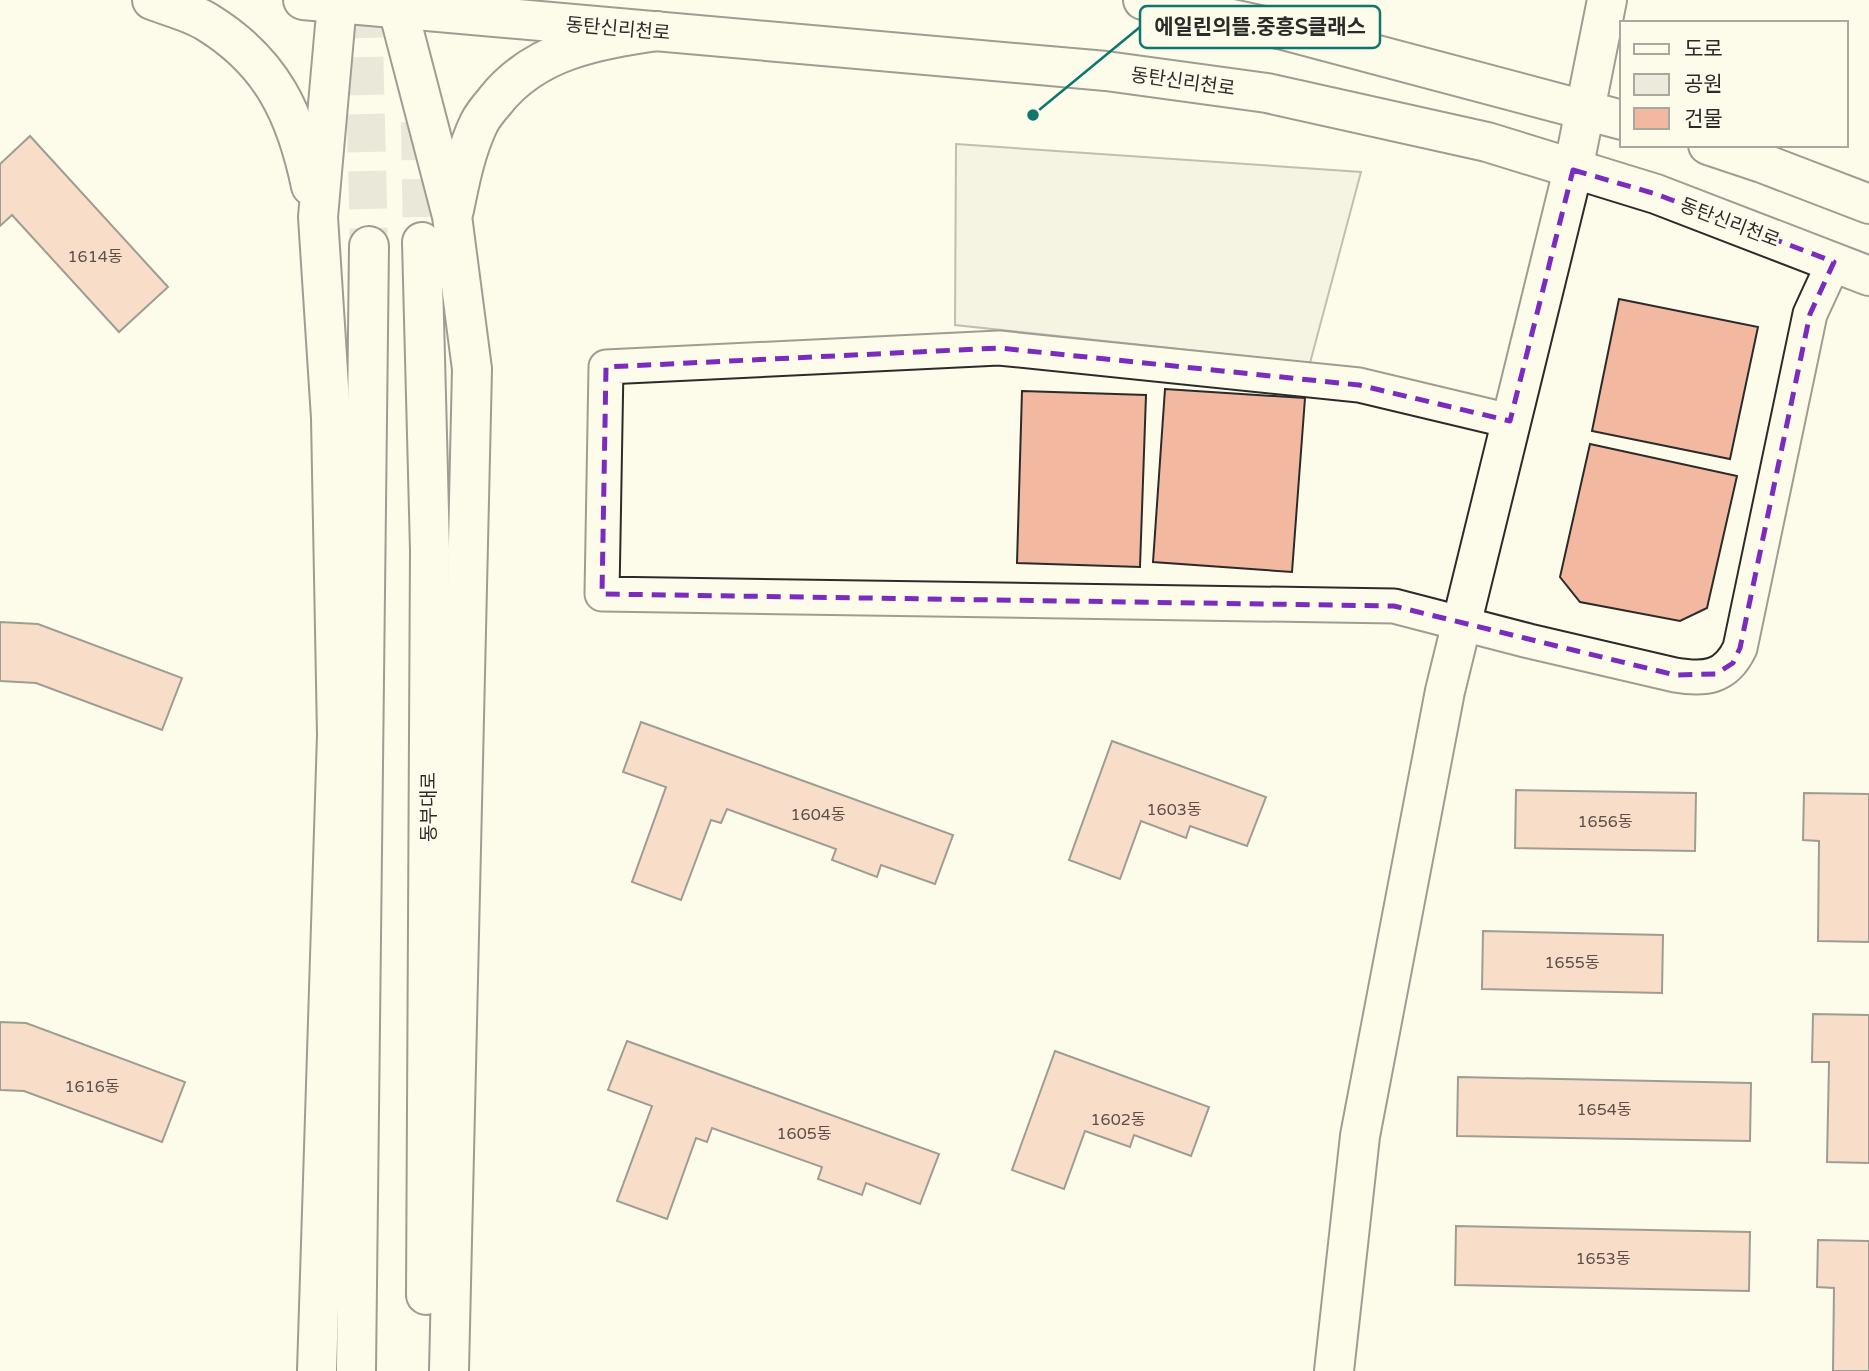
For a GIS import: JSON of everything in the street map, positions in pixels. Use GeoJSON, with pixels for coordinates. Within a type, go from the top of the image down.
{"type":"FeatureCollection","features":[{"type":"Feature","properties":{"kind":"main road"},"geometry":{"type":"LineString","coordinates":[[152,0],[206,21],[252,54],[286,105],[304,154],[318,217]]}},
{"type":"Feature","properties":{"kind":"main road"},"geometry":{"type":"LineString","coordinates":[[1143,0],[1283,30],[1620,119]]}},
{"type":"Feature","properties":{"kind":"main road"},"geometry":{"type":"LineString","coordinates":[[1334,1371],[1360,1136],[1445,691],[1573,170],[1606,0]]}},
{"type":"Feature","properties":{"kind":"main road"},"geometry":{"type":"LineString","coordinates":[[317,1371],[337,735],[331,418],[318,217],[320,1]]}},
{"type":"Feature","properties":{"kind":"main road","name":"동탄신리천로"},"geometry":{"type":"LineString","coordinates":[[320,1],[1106,71],[1267,93],[1487,142],[1656,194],[1869,276]]}},
{"type":"Feature","properties":{"kind":"main road"},"geometry":{"type":"LineString","coordinates":[[398,9],[452,216],[472,369],[449,1371]]}},
{"type":"Feature","properties":{"kind":"main road"},"geometry":{"type":"LineString","coordinates":[[452,216],[467,152],[480,120],[510,82],[552,56],[601,39],[657,31]]}},
{"type":"Feature","properties":{"kind":"main road"},"geometry":{"type":"LineString","coordinates":[[1714,147],[1869,204]]}},
{"type":"Feature","properties":{"kind":"main road","name":"동부대로"},"geometry":{"type":"LineString","coordinates":[[422,242],[429,550],[425,1371]]}},
{"type":"Feature","properties":{"kind":"main road"},"geometry":{"type":"LineString","coordinates":[[356,1371],[369,246]]}},
{"type":"Feature","properties":{"kind":"street"},"geometry":{"type":"LineString","coordinates":[[1510,421],[1359,385],[999,348],[606,367],[602,594],[1394,606],[1542,644],[1695,678],[1716,674],[1733,663],[1740,648],[1810,314],[1834,262]]}},
{"type":"Feature","properties":{"kind":"highlighted area"},"geometry":{"type":"Polygon","coordinates":[[[1573,170],[1656,194],[1834,262],[1810,314],[1740,648],[1733,663],[1716,674],[1675,675],[1394,606],[602,594],[606,367],[999,348],[1359,385],[1510,421],[1573,170]]]}},
{"type":"Feature","properties":{"kind":"green space"},"geometry":{"type":"Polygon","coordinates":[[[956,144],[1361,172],[1310,363],[955,325],[956,144]]]}},
{"type":"Feature","properties":{"kind":"building"},"geometry":{"type":"Polygon","coordinates":[[[30,136],[168,287],[119,332],[12,215],[0,226],[0,164],[30,136]]]}},
{"type":"Feature","properties":{"kind":"building"},"geometry":{"type":"Polygon","coordinates":[[[1619,299],[1758,327],[1730,459],[1592,431],[1619,299]]]}},
{"type":"Feature","properties":{"kind":"building"},"geometry":{"type":"Polygon","coordinates":[[[1165,389],[1305,398],[1292,572],[1153,562],[1165,389]]]}},
{"type":"Feature","properties":{"kind":"building"},"geometry":{"type":"Polygon","coordinates":[[[1022,391],[1146,395],[1140,567],[1017,563],[1022,391]]]}},
{"type":"Feature","properties":{"kind":"building"},"geometry":{"type":"Polygon","coordinates":[[[1590,444],[1737,476],[1707,608],[1680,621],[1580,602],[1560,577],[1590,444]]]}},
{"type":"Feature","properties":{"kind":"building"},"geometry":{"type":"Polygon","coordinates":[[[0,622],[38,624],[182,678],[162,730],[36,683],[0,681],[0,622]]]}},
{"type":"Feature","properties":{"kind":"building"},"geometry":{"type":"Polygon","coordinates":[[[641,722],[953,835],[935,884],[881,865],[877,877],[832,860],[836,849],[727,809],[721,823],[711,820],[681,900],[632,882],[666,787],[623,772],[641,722]]]}},
{"type":"Feature","properties":{"kind":"building"},"geometry":{"type":"Polygon","coordinates":[[[1112,741],[1266,797],[1247,846],[1190,826],[1186,838],[1141,821],[1120,879],[1069,860],[1112,741]]]}},
{"type":"Feature","properties":{"kind":"building"},"geometry":{"type":"Polygon","coordinates":[[[1516,790],[1696,793],[1695,851],[1515,848],[1516,790]]]}},
{"type":"Feature","properties":{"kind":"building"},"geometry":{"type":"Polygon","coordinates":[[[1804,793],[1869,794],[1869,942],[1818,941],[1819,841],[1803,840],[1804,793]]]}},
{"type":"Feature","properties":{"kind":"building"},"geometry":{"type":"Polygon","coordinates":[[[1483,931],[1663,935],[1662,993],[1482,989],[1483,931]]]}},
{"type":"Feature","properties":{"kind":"building"},"geometry":{"type":"Polygon","coordinates":[[[1813,1014],[1869,1015],[1869,1163],[1827,1162],[1829,1062],[1812,1062],[1813,1014]]]}},
{"type":"Feature","properties":{"kind":"building"},"geometry":{"type":"Polygon","coordinates":[[[0,1022],[26,1023],[185,1082],[162,1142],[24,1091],[0,1090],[0,1022]]]}},
{"type":"Feature","properties":{"kind":"building"},"geometry":{"type":"Polygon","coordinates":[[[627,1041],[939,1154],[920,1204],[866,1183],[862,1195],[818,1179],[822,1167],[712,1128],[707,1142],[696,1138],[667,1219],[617,1201],[652,1106],[608,1090],[627,1041]]]}},
{"type":"Feature","properties":{"kind":"building"},"geometry":{"type":"Polygon","coordinates":[[[1055,1051],[1209,1107],[1191,1156],[1134,1135],[1130,1147],[1085,1131],[1064,1189],[1012,1170],[1055,1051]]]}},
{"type":"Feature","properties":{"kind":"building"},"geometry":{"type":"Polygon","coordinates":[[[1458,1077],[1751,1083],[1750,1141],[1457,1136],[1458,1077]]]}},
{"type":"Feature","properties":{"kind":"building"},"geometry":{"type":"Polygon","coordinates":[[[1456,1226],[1750,1232],[1749,1291],[1455,1285],[1456,1226]]]}},
{"type":"Feature","properties":{"kind":"building"},"geometry":{"type":"Polygon","coordinates":[[[1818,1240],[1869,1241],[1869,1371],[1833,1371],[1834,1288],[1817,1287],[1818,1240]]]}},
{"type":"Feature","properties":{"kind":"tunnel"},"geometry":{"type":"LineString","coordinates":[[363,0],[369,246]]}},
{"type":"Feature","properties":{"kind":"tunnel"},"geometry":{"type":"LineString","coordinates":[[420,122],[422,242]]}},
{"type":"Feature","properties":{"kind":"place","name":"에일린의뜰.중흥S클래스"},"geometry":{"type":"Point","coordinates":[1033,115]}}]}
